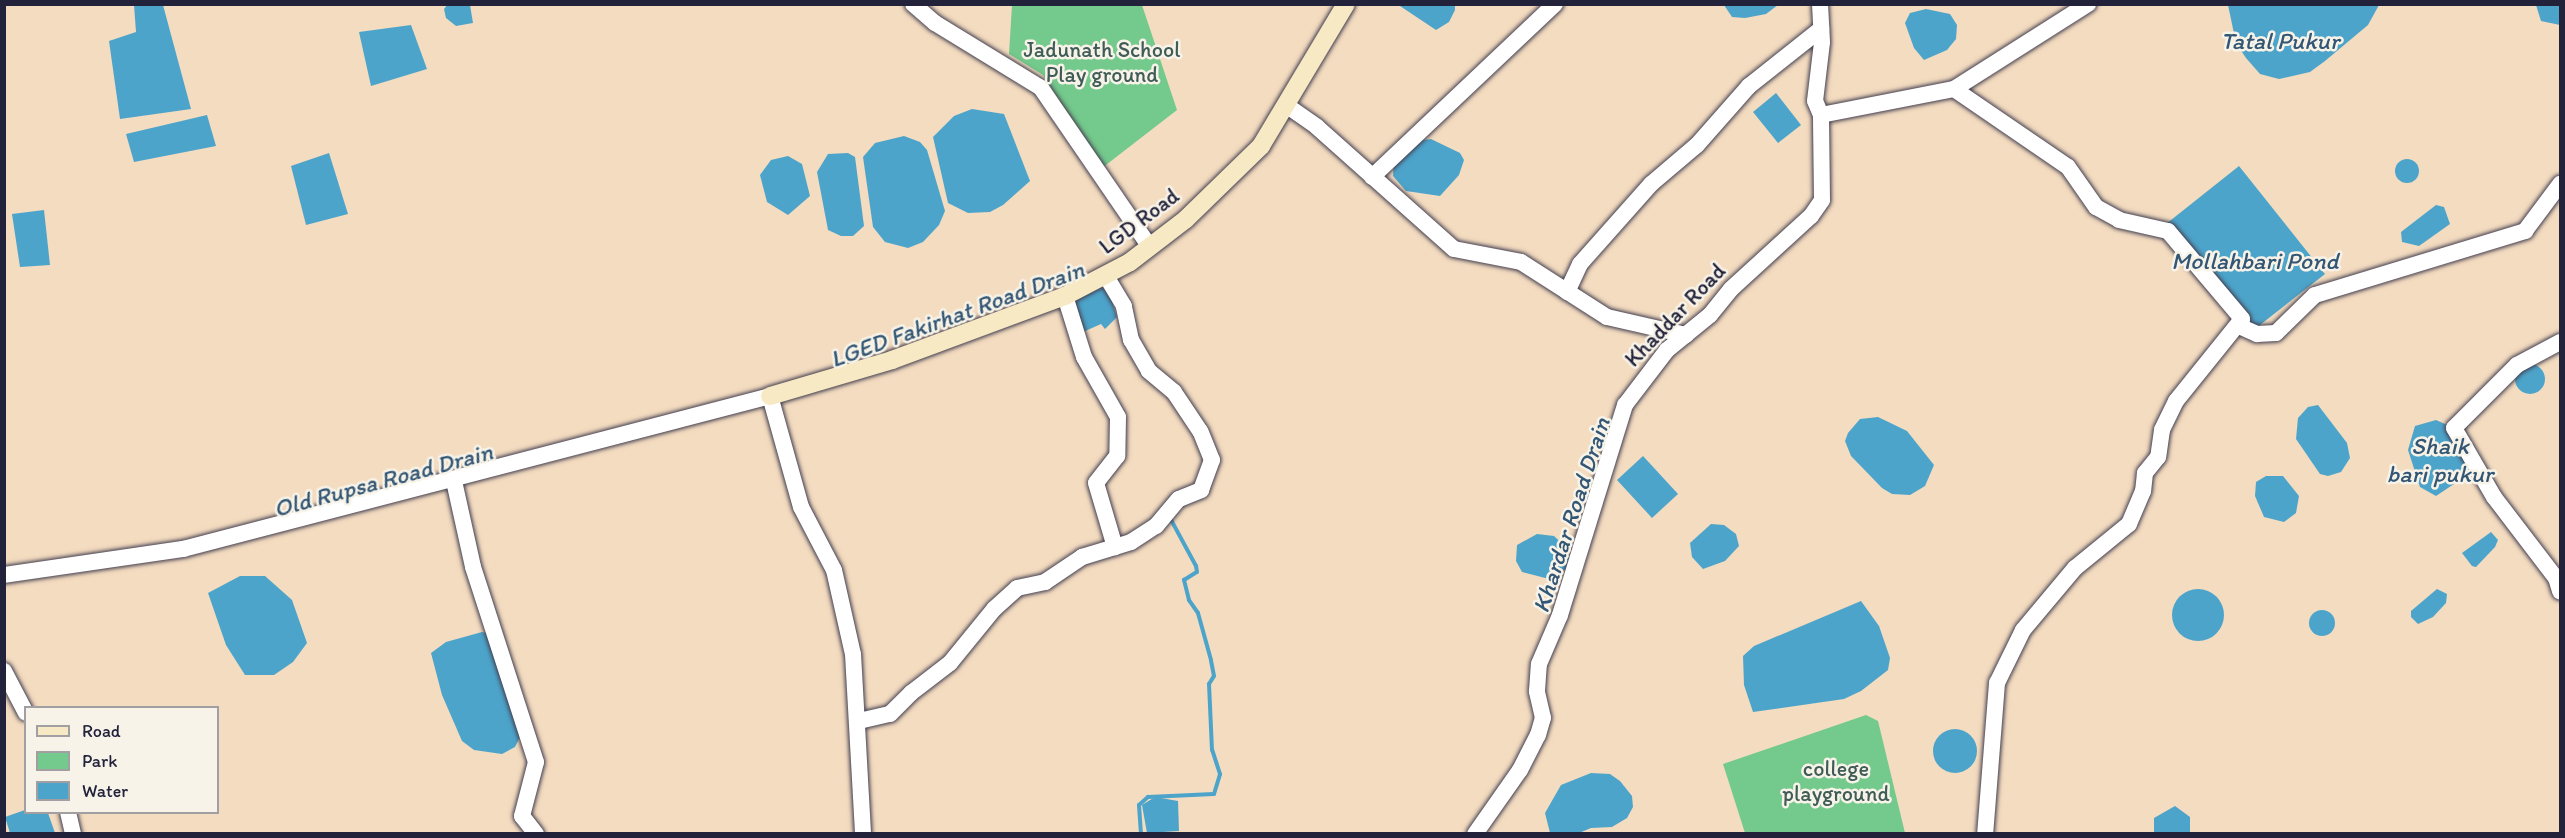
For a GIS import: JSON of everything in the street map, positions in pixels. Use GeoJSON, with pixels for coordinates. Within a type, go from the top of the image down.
{"type":"FeatureCollection","features":[{"type":"Feature","properties":{"kind":"main road","name":"LGD Road"},"geometry":{"type":"LineString","coordinates":[[770,396],[892,360],[1065,296],[1106,276],[1150,247],[1186,219],[1261,146],[1346,4]]}},
{"type":"Feature","properties":{"kind":"street"},"geometry":{"type":"LineString","coordinates":[[913,4],[935,23],[1041,88],[1150,247]]}},
{"type":"Feature","properties":{"kind":"street"},"geometry":{"type":"LineString","coordinates":[[1372,177],[1555,4]]}},
{"type":"Feature","properties":{"kind":"street","name":"Khaddar Road"},"geometry":{"type":"LineString","coordinates":[[1475,834],[1520,770],[1538,735],[1543,718],[1537,691],[1539,664],[1563,604],[1625,405],[1649,368],[1811,216],[1822,200],[1821,115],[1815,101],[1821,29],[1820,4]]}},
{"type":"Feature","properties":{"kind":"street"},"geometry":{"type":"LineString","coordinates":[[1821,115],[1954,88],[2088,4]]}},
{"type":"Feature","properties":{"kind":"street"},"geometry":{"type":"LineString","coordinates":[[1567,292],[1581,264],[1651,184],[1697,145],[1749,86],[1821,29]]}},
{"type":"Feature","properties":{"kind":"street"},"geometry":{"type":"LineString","coordinates":[[1954,88],[2068,167],[2096,207],[2119,220],[2168,231],[2242,319],[2239,326],[2176,401],[2162,430],[2158,457],[2145,472],[2143,491],[2129,524],[2075,568],[2023,630],[1997,683],[1985,834]]}},
{"type":"Feature","properties":{"kind":"street"},"geometry":{"type":"LineString","coordinates":[[1286,105],[1317,127],[1454,249],[1521,262],[1607,317],[1686,335]]}},
{"type":"Feature","properties":{"kind":"street"},"geometry":{"type":"LineString","coordinates":[[2239,326],[2258,334],[2276,333],[2315,295],[2525,231],[2560,184]]}},
{"type":"Feature","properties":{"kind":"street"},"geometry":{"type":"LineString","coordinates":[[859,721],[890,714],[910,693],[950,663],[994,609],[1017,588],[1045,582],[1069,563],[1131,542],[1156,526],[1179,499],[1201,490],[1212,460],[1200,431],[1174,392],[1149,371],[1131,340],[1124,306],[1106,276]]}},
{"type":"Feature","properties":{"kind":"street"},"geometry":{"type":"LineString","coordinates":[[1065,296],[1084,357],[1118,417],[1117,456],[1096,483],[1115,547]]}},
{"type":"Feature","properties":{"kind":"street"},"geometry":{"type":"LineString","coordinates":[[2560,342],[2517,365],[2454,428],[2494,497],[2556,578],[2560,591]]}},
{"type":"Feature","properties":{"kind":"street"},"geometry":{"type":"LineString","coordinates":[[4,575],[183,549],[770,396],[801,507],[834,570],[853,654],[859,721],[863,834]]}},
{"type":"Feature","properties":{"kind":"street"},"geometry":{"type":"LineString","coordinates":[[454,481],[473,567],[536,762],[522,816],[536,834]]}},
{"type":"Feature","properties":{"kind":"street"},"geometry":{"type":"LineString","coordinates":[[4,671],[24,709]]}},
{"type":"Feature","properties":{"kind":"street"},"geometry":{"type":"LineString","coordinates":[[68,814],[73,834]]}},
{"type":"Feature","properties":{"kind":"green space","name":"Jadunath School Play ground"},"geometry":{"type":"Polygon","coordinates":[[[1012,5],[1142,5],[1177,110],[1102,168],[1043,75],[1009,54],[1012,5]]]}},
{"type":"Feature","properties":{"kind":"green space","name":"college playground"},"geometry":{"type":"Polygon","coordinates":[[[1866,715],[1878,721],[1905,833],[1745,833],[1723,764],[1866,715]]]}},
{"type":"Feature","properties":{"kind":"water"},"geometry":{"type":"Polygon","coordinates":[[[448,4],[470,5],[473,23],[456,26],[446,18],[444,9],[448,4]]]}},
{"type":"Feature","properties":{"kind":"water"},"geometry":{"type":"Polygon","coordinates":[[[1397,4],[1455,5],[1455,10],[1449,22],[1436,30],[1397,4]]]}},
{"type":"Feature","properties":{"kind":"water","name":"Tatal Pukur"},"geometry":{"type":"Polygon","coordinates":[[[2228,4],[2379,5],[2368,25],[2325,61],[2310,72],[2279,79],[2260,74],[2246,58],[2236,43],[2228,4]]]}},
{"type":"Feature","properties":{"kind":"water"},"geometry":{"type":"Polygon","coordinates":[[[134,5],[163,5],[191,109],[120,119],[109,41],[136,32],[134,5]]]}},
{"type":"Feature","properties":{"kind":"water"},"geometry":{"type":"Polygon","coordinates":[[[1724,5],[1778,5],[1766,14],[1745,18],[1732,17],[1724,5]]]}},
{"type":"Feature","properties":{"kind":"water"},"geometry":{"type":"Polygon","coordinates":[[[2536,5],[2560,5],[2560,25],[2541,21],[2536,5]]]}},
{"type":"Feature","properties":{"kind":"water"},"geometry":{"type":"Polygon","coordinates":[[[1926,9],[1950,14],[1957,25],[1956,39],[1947,50],[1924,60],[1914,48],[1905,23],[1910,13],[1926,9]]]}},
{"type":"Feature","properties":{"kind":"water"},"geometry":{"type":"Polygon","coordinates":[[[411,25],[427,69],[371,86],[359,32],[411,25]]]}},
{"type":"Feature","properties":{"kind":"water"},"geometry":{"type":"Polygon","coordinates":[[[1776,93],[1801,125],[1778,143],[1753,112],[1776,93]]]}},
{"type":"Feature","properties":{"kind":"water"},"geometry":{"type":"Polygon","coordinates":[[[972,109],[1004,114],[1030,181],[1003,205],[990,212],[968,213],[948,203],[933,137],[954,116],[972,109]]]}},
{"type":"Feature","properties":{"kind":"water"},"geometry":{"type":"Polygon","coordinates":[[[207,115],[216,146],[134,162],[126,134],[207,115]]]}},
{"type":"Feature","properties":{"kind":"water"},"geometry":{"type":"Polygon","coordinates":[[[904,136],[920,142],[927,150],[945,211],[939,225],[923,242],[908,248],[885,242],[873,227],[863,157],[875,143],[904,136]]]}},
{"type":"Feature","properties":{"kind":"water"},"geometry":{"type":"Polygon","coordinates":[[[1431,139],[1460,153],[1464,160],[1459,175],[1440,196],[1406,191],[1393,176],[1394,161],[1416,141],[1431,139]]]}},
{"type":"Feature","properties":{"kind":"water"},"geometry":{"type":"Polygon","coordinates":[[[329,153],[348,214],[306,225],[291,166],[329,153]]]}},
{"type":"Feature","properties":{"kind":"water"},"geometry":{"type":"Polygon","coordinates":[[[848,153],[855,157],[864,226],[853,236],[841,236],[828,230],[817,172],[828,154],[848,153]]]}},
{"type":"Feature","properties":{"kind":"water"},"geometry":{"type":"Polygon","coordinates":[[[788,156],[802,164],[810,196],[788,215],[767,202],[760,175],[771,160],[788,156]]]}},
{"type":"Feature","properties":{"kind":"water"},"geometry":{"type":"Polygon","coordinates":[[[2407,159],[2412,160],[2418,166],[2418,176],[2412,182],[2407,183],[2402,182],[2396,176],[2395,171],[2396,166],[2402,160],[2407,159]]]}},
{"type":"Feature","properties":{"kind":"water","name":"Mollahbari Pond"},"geometry":{"type":"Polygon","coordinates":[[[2239,166],[2325,274],[2251,332],[2166,224],[2239,166]]]}},
{"type":"Feature","properties":{"kind":"water"},"geometry":{"type":"Polygon","coordinates":[[[2436,205],[2444,207],[2450,224],[2419,246],[2402,242],[2401,232],[2436,205]]]}},
{"type":"Feature","properties":{"kind":"water"},"geometry":{"type":"Polygon","coordinates":[[[44,210],[50,265],[20,267],[12,214],[44,210]]]}},
{"type":"Feature","properties":{"kind":"water"},"geometry":{"type":"Polygon","coordinates":[[[1099,286],[1109,292],[1117,317],[1105,329],[1101,324],[1083,332],[1074,296],[1099,286]]]}},
{"type":"Feature","properties":{"kind":"water"},"geometry":{"type":"Polygon","coordinates":[[[2530,364],[2541,368],[2545,379],[2541,390],[2530,394],[2519,390],[2515,379],[2519,368],[2530,364]]]}},
{"type":"Feature","properties":{"kind":"water"},"geometry":{"type":"Polygon","coordinates":[[[2318,405],[2347,443],[2350,458],[2341,472],[2328,476],[2320,474],[2296,439],[2298,418],[2308,407],[2318,405]]]}},
{"type":"Feature","properties":{"kind":"water"},"geometry":{"type":"Polygon","coordinates":[[[1878,417],[1907,431],[1934,465],[1925,486],[1910,495],[1892,494],[1882,488],[1851,456],[1845,441],[1848,433],[1860,419],[1878,417]]]}},
{"type":"Feature","properties":{"kind":"water","name":"Shaik bari pukur"},"geometry":{"type":"Polygon","coordinates":[[[2436,420],[2454,428],[2466,454],[2468,469],[2460,480],[2436,496],[2420,487],[2408,450],[2415,426],[2436,420]]]}},
{"type":"Feature","properties":{"kind":"water"},"geometry":{"type":"Polygon","coordinates":[[[1643,456],[1678,494],[1652,518],[1617,480],[1643,456]]]}},
{"type":"Feature","properties":{"kind":"water"},"geometry":{"type":"Polygon","coordinates":[[[2266,476],[2283,476],[2299,496],[2296,513],[2284,522],[2264,517],[2255,496],[2256,482],[2266,476]]]}},
{"type":"Feature","properties":{"kind":"water"},"geometry":{"type":"Polygon","coordinates":[[[1711,524],[1724,525],[1736,534],[1739,546],[1725,561],[1703,569],[1692,557],[1690,543],[1711,524]]]}},
{"type":"Feature","properties":{"kind":"water"},"geometry":{"type":"Polygon","coordinates":[[[2491,532],[2498,540],[2495,547],[2476,567],[2472,566],[2462,553],[2491,532]]]}},
{"type":"Feature","properties":{"kind":"water"},"geometry":{"type":"Polygon","coordinates":[[[1537,534],[1554,536],[1569,550],[1569,566],[1553,580],[1522,572],[1516,561],[1517,545],[1537,534]]]}},
{"type":"Feature","properties":{"kind":"water"},"geometry":{"type":"Polygon","coordinates":[[[240,576],[265,576],[292,600],[307,643],[293,662],[274,675],[245,675],[226,645],[208,593],[240,576]]]}},
{"type":"Feature","properties":{"kind":"water"},"geometry":{"type":"Polygon","coordinates":[[[2193,589],[2203,589],[2212,593],[2220,601],[2224,615],[2220,629],[2212,637],[2203,641],[2193,641],[2184,637],[2176,629],[2172,620],[2172,610],[2176,601],[2184,593],[2193,589]]]}},
{"type":"Feature","properties":{"kind":"water"},"geometry":{"type":"Polygon","coordinates":[[[2437,589],[2447,594],[2446,603],[2433,617],[2418,624],[2411,617],[2411,611],[2437,589]]]}},
{"type":"Feature","properties":{"kind":"water"},"geometry":{"type":"Polygon","coordinates":[[[1861,601],[1879,626],[1890,658],[1888,670],[1861,691],[1844,699],[1753,712],[1744,685],[1743,656],[1754,646],[1861,601]]]}},
{"type":"Feature","properties":{"kind":"water"},"geometry":{"type":"Polygon","coordinates":[[[2322,610],[2331,614],[2335,623],[2331,632],[2322,636],[2313,632],[2309,623],[2313,614],[2322,610]]]}},
{"type":"Feature","properties":{"kind":"water"},"geometry":{"type":"Polygon","coordinates":[[[482,632],[491,634],[521,735],[515,747],[502,754],[474,750],[462,741],[442,695],[431,653],[446,642],[482,632]]]}},
{"type":"Feature","properties":{"kind":"water"},"geometry":{"type":"Polygon","coordinates":[[[1955,729],[1964,730],[1971,735],[1976,742],[1976,760],[1971,767],[1964,772],[1955,773],[1946,772],[1939,767],[1934,760],[1933,751],[1934,742],[1939,735],[1946,730],[1955,729]]]}},
{"type":"Feature","properties":{"kind":"water"},"geometry":{"type":"Polygon","coordinates":[[[1591,773],[1610,774],[1620,781],[1632,796],[1633,807],[1627,818],[1612,827],[1591,828],[1579,833],[1550,833],[1545,813],[1561,785],[1591,773]]]}},
{"type":"Feature","properties":{"kind":"water"},"geometry":{"type":"Polygon","coordinates":[[[1155,797],[1178,801],[1179,831],[1147,833],[1142,805],[1155,797]]]}},
{"type":"Feature","properties":{"kind":"water"},"geometry":{"type":"Polygon","coordinates":[[[2175,806],[2190,817],[2190,833],[2154,833],[2154,818],[2175,806]]]}},
{"type":"Feature","properties":{"kind":"water"},"geometry":{"type":"Polygon","coordinates":[[[24,810],[24,814],[48,814],[55,833],[10,833],[5,817],[24,810]]]}},
{"type":"Feature","properties":{"kind":"waterway"},"geometry":{"type":"LineString","coordinates":[[1141,834],[1139,805],[1148,797],[1214,794],[1220,774],[1212,750],[1209,684],[1214,676],[1198,613],[1189,600],[1184,580],[1197,572],[1196,566],[1170,518]]}},
{"type":"Feature","properties":{"kind":"water label","name":"LGED Fakirhat Road Drain"},"geometry":{"type":"Point","coordinates":[957,314]}},
{"type":"Feature","properties":{"kind":"water label","name":"Old Rupsa Road Drain"},"geometry":{"type":"Point","coordinates":[383,480]}},
{"type":"Feature","properties":{"kind":"water label","name":"Khardar Road Drain"},"geometry":{"type":"Point","coordinates":[1571,515]}}]}
